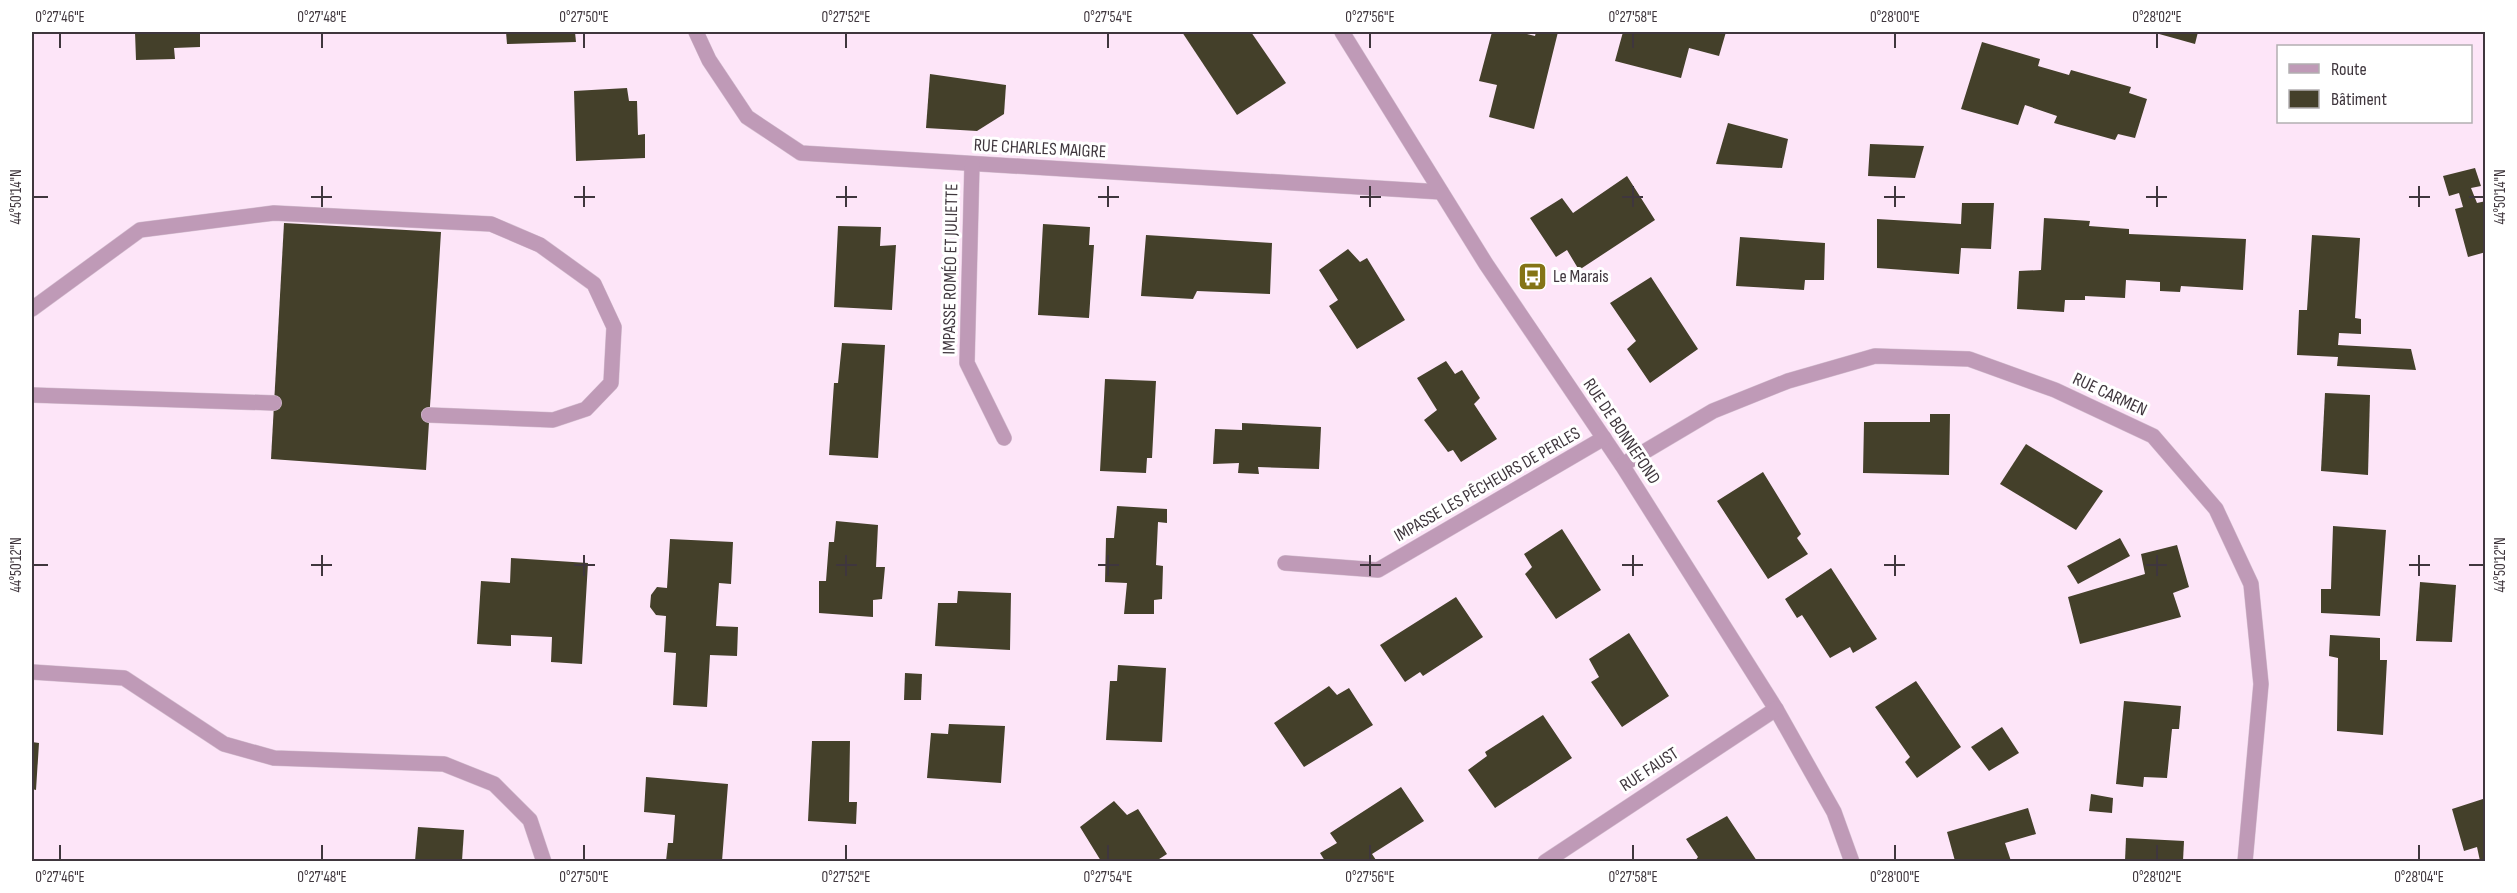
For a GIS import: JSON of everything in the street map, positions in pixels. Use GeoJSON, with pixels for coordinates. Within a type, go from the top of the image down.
{"type":"FeatureCollection","features":[{"type":"Feature","properties":{"kind":"street","name":"RUE CHARLES MAIGRE"},"geometry":{"type":"LineString","coordinates":[[696,32],[709,60],[747,117],[801,153],[1441,192]]}},
{"type":"Feature","properties":{"kind":"street","name":"RUE DE BONNEFOND"},"geometry":{"type":"LineString","coordinates":[[1348,33],[1486,264],[1622,465],[1776,710],[1834,812],[1852,861]]}},
{"type":"Feature","properties":{"kind":"street","name":"IMPASSE ROMÉO ET JULIETTE"},"geometry":{"type":"LineString","coordinates":[[972,164],[967,363],[1004,438]]}},
{"type":"Feature","properties":{"kind":"street"},"geometry":{"type":"LineString","coordinates":[[32,309],[140,230],[274,213],[491,224],[540,245],[594,284],[614,327],[612,360],[610,382],[586,409],[553,420],[429,415]]}},
{"type":"Feature","properties":{"kind":"street","name":"RUE CARMEN"},"geometry":{"type":"LineString","coordinates":[[1622,465],[1713,411],[1788,381],[1875,356],[1970,359],[2055,390],[2154,436],[2216,509],[2251,584],[2261,684],[2245,861]]}},
{"type":"Feature","properties":{"kind":"street"},"geometry":{"type":"LineString","coordinates":[[32,395],[274,403]]}},
{"type":"Feature","properties":{"kind":"street","name":"IMPASSE LES PÊCHEURS DE PERLES"},"geometry":{"type":"LineString","coordinates":[[1285,563],[1378,570],[1604,438]]}},
{"type":"Feature","properties":{"kind":"street"},"geometry":{"type":"LineString","coordinates":[[32,672],[124,678],[224,744],[274,758],[444,764],[494,784],[530,820],[544,861]]}},
{"type":"Feature","properties":{"kind":"street","name":"RUE FAUST"},"geometry":{"type":"LineString","coordinates":[[1545,861],[1776,710]]}},
{"type":"Feature","properties":{"kind":"building"},"geometry":{"type":"Polygon","coordinates":[[[135,32],[200,32],[200,47],[174,48],[175,59],[136,60],[135,32]]]}},
{"type":"Feature","properties":{"kind":"building"},"geometry":{"type":"Polygon","coordinates":[[[506,32],[575,32],[576,42],[507,44],[506,32]]]}},
{"type":"Feature","properties":{"kind":"building"},"geometry":{"type":"Polygon","coordinates":[[[1182,32],[1251,32],[1286,83],[1237,115],[1182,32]]]}},
{"type":"Feature","properties":{"kind":"building"},"geometry":{"type":"Polygon","coordinates":[[[1492,32],[1519,32],[1535,36],[1536,32],[1558,32],[1534,129],[1489,117],[1497,85],[1479,81],[1492,32]]]}},
{"type":"Feature","properties":{"kind":"building"},"geometry":{"type":"Polygon","coordinates":[[[1623,32],[1726,32],[1719,56],[1689,48],[1681,78],[1615,61],[1623,32]]]}},
{"type":"Feature","properties":{"kind":"building"},"geometry":{"type":"Polygon","coordinates":[[[2152,32],[2198,32],[2195,44],[2152,32]]]}},
{"type":"Feature","properties":{"kind":"building"},"geometry":{"type":"Polygon","coordinates":[[[1982,42],[2040,59],[2038,66],[2069,75],[2071,70],[2131,87],[2129,93],[2147,99],[2135,138],[2118,134],[2115,140],[2054,123],[2057,116],[2025,105],[2018,125],[1961,109],[1982,42]]]}},
{"type":"Feature","properties":{"kind":"building"},"geometry":{"type":"Polygon","coordinates":[[[930,74],[1006,85],[1004,114],[977,131],[926,128],[930,74]]]}},
{"type":"Feature","properties":{"kind":"building"},"geometry":{"type":"Polygon","coordinates":[[[627,88],[629,101],[637,101],[638,135],[645,134],[645,158],[576,161],[574,91],[627,88]]]}},
{"type":"Feature","properties":{"kind":"building"},"geometry":{"type":"Polygon","coordinates":[[[1728,123],[1788,139],[1782,168],[1716,164],[1728,123]]]}},
{"type":"Feature","properties":{"kind":"building"},"geometry":{"type":"Polygon","coordinates":[[[1870,144],[1924,146],[1915,178],[1868,176],[1870,144]]]}},
{"type":"Feature","properties":{"kind":"building"},"geometry":{"type":"Polygon","coordinates":[[[2475,168],[2481,186],[2471,188],[2477,203],[2486,201],[2486,252],[2468,257],[2455,209],[2463,207],[2459,193],[2449,196],[2443,176],[2475,168]]]}},
{"type":"Feature","properties":{"kind":"building"},"geometry":{"type":"Polygon","coordinates":[[[1627,176],[1655,220],[1579,270],[1567,250],[1556,257],[1530,218],[1562,198],[1573,213],[1627,176]]]}},
{"type":"Feature","properties":{"kind":"building"},"geometry":{"type":"Polygon","coordinates":[[[1962,203],[1994,203],[1991,249],[1961,248],[1959,274],[1877,268],[1877,219],[1961,224],[1962,203]]]}},
{"type":"Feature","properties":{"kind":"building"},"geometry":{"type":"Polygon","coordinates":[[[2044,218],[2090,221],[2089,226],[2129,229],[2129,234],[2246,239],[2243,290],[2181,286],[2180,292],[2160,291],[2160,282],[2126,280],[2125,298],[2085,296],[2085,300],[2065,300],[2064,312],[2017,309],[2019,271],[2041,270],[2044,218]]]}},
{"type":"Feature","properties":{"kind":"building"},"geometry":{"type":"Polygon","coordinates":[[[284,223],[441,232],[426,470],[271,459],[284,223]]]}},
{"type":"Feature","properties":{"kind":"building"},"geometry":{"type":"Polygon","coordinates":[[[1043,224],[1090,227],[1089,245],[1094,245],[1089,318],[1038,315],[1043,224]]]}},
{"type":"Feature","properties":{"kind":"building"},"geometry":{"type":"Polygon","coordinates":[[[838,226],[881,227],[880,246],[896,245],[892,310],[834,307],[838,226]]]}},
{"type":"Feature","properties":{"kind":"building"},"geometry":{"type":"Polygon","coordinates":[[[1146,235],[1272,243],[1270,294],[1197,291],[1193,299],[1141,296],[1146,235]]]}},
{"type":"Feature","properties":{"kind":"building"},"geometry":{"type":"Polygon","coordinates":[[[2312,235],[2360,238],[2355,318],[2361,319],[2361,334],[2339,333],[2338,345],[2411,349],[2416,370],[2337,366],[2338,357],[2297,355],[2299,310],[2307,310],[2312,235]]]}},
{"type":"Feature","properties":{"kind":"building"},"geometry":{"type":"Polygon","coordinates":[[[1740,237],[1825,243],[1824,280],[1805,280],[1804,290],[1736,286],[1740,237]]]}},
{"type":"Feature","properties":{"kind":"building"},"geometry":{"type":"Polygon","coordinates":[[[1348,249],[1360,262],[1367,258],[1405,320],[1357,349],[1329,306],[1338,300],[1319,270],[1348,249]]]}},
{"type":"Feature","properties":{"kind":"building"},"geometry":{"type":"Polygon","coordinates":[[[1651,277],[1698,349],[1650,383],[1627,349],[1636,341],[1610,303],[1651,277]]]}},
{"type":"Feature","properties":{"kind":"building"},"geometry":{"type":"Polygon","coordinates":[[[842,343],[885,345],[878,458],[829,455],[834,383],[838,383],[842,343]]]}},
{"type":"Feature","properties":{"kind":"building"},"geometry":{"type":"Polygon","coordinates":[[[1446,361],[1455,374],[1462,370],[1480,398],[1474,404],[1497,439],[1461,462],[1453,450],[1448,452],[1424,420],[1437,410],[1417,378],[1446,361]]]}},
{"type":"Feature","properties":{"kind":"building"},"geometry":{"type":"Polygon","coordinates":[[[1105,379],[1156,381],[1152,458],[1147,458],[1146,473],[1100,471],[1105,379]]]}},
{"type":"Feature","properties":{"kind":"building"},"geometry":{"type":"Polygon","coordinates":[[[2325,393],[2370,395],[2368,475],[2321,471],[2325,393]]]}},
{"type":"Feature","properties":{"kind":"building"},"geometry":{"type":"Polygon","coordinates":[[[1930,414],[1950,414],[1949,475],[1863,473],[1864,422],[1930,422],[1930,414]]]}},
{"type":"Feature","properties":{"kind":"building"},"geometry":{"type":"Polygon","coordinates":[[[1242,423],[1321,427],[1319,469],[1258,467],[1259,474],[1238,473],[1239,463],[1213,464],[1215,429],[1242,430],[1242,423]]]}},
{"type":"Feature","properties":{"kind":"building"},"geometry":{"type":"Polygon","coordinates":[[[2026,444],[2103,491],[2076,530],[2000,484],[2026,444]]]}},
{"type":"Feature","properties":{"kind":"building"},"geometry":{"type":"Polygon","coordinates":[[[1763,472],[1801,534],[1797,538],[1808,554],[1768,579],[1717,501],[1763,472]]]}},
{"type":"Feature","properties":{"kind":"building"},"geometry":{"type":"Polygon","coordinates":[[[1117,506],[1167,509],[1167,523],[1158,522],[1156,565],[1163,566],[1162,599],[1154,600],[1154,614],[1124,614],[1127,583],[1105,582],[1106,538],[1114,538],[1117,506]]]}},
{"type":"Feature","properties":{"kind":"building"},"geometry":{"type":"Polygon","coordinates":[[[836,521],[878,525],[876,567],[885,567],[882,599],[873,600],[873,617],[819,613],[819,581],[826,581],[829,542],[834,542],[836,521]]]}},
{"type":"Feature","properties":{"kind":"building"},"geometry":{"type":"Polygon","coordinates":[[[2333,526],[2386,530],[2380,616],[2321,613],[2321,589],[2331,589],[2333,526]]]}},
{"type":"Feature","properties":{"kind":"building"},"geometry":{"type":"Polygon","coordinates":[[[1562,529],[1601,590],[1556,619],[1525,574],[1532,567],[1524,554],[1562,529]]]}},
{"type":"Feature","properties":{"kind":"building"},"geometry":{"type":"Polygon","coordinates":[[[2120,538],[2130,556],[2078,584],[2067,566],[2120,538]]]}},
{"type":"Feature","properties":{"kind":"building"},"geometry":{"type":"Polygon","coordinates":[[[670,539],[733,542],[731,584],[719,583],[716,626],[738,627],[737,656],[710,655],[707,707],[673,705],[676,653],[664,652],[666,616],[656,615],[650,607],[651,595],[657,587],[667,588],[670,539]]]}},
{"type":"Feature","properties":{"kind":"building"},"geometry":{"type":"Polygon","coordinates":[[[2177,545],[2189,587],[2173,593],[2181,617],[2080,644],[2068,597],[2145,574],[2141,554],[2177,545]]]}},
{"type":"Feature","properties":{"kind":"building"},"geometry":{"type":"Polygon","coordinates":[[[511,558],[588,563],[582,664],[551,662],[552,637],[511,635],[511,646],[477,644],[481,581],[510,583],[511,558]]]}},
{"type":"Feature","properties":{"kind":"building"},"geometry":{"type":"Polygon","coordinates":[[[1831,568],[1877,639],[1853,653],[1850,647],[1830,658],[1802,615],[1797,618],[1785,599],[1831,568]]]}},
{"type":"Feature","properties":{"kind":"building"},"geometry":{"type":"Polygon","coordinates":[[[2420,582],[2456,585],[2452,642],[2416,641],[2420,582]]]}},
{"type":"Feature","properties":{"kind":"building"},"geometry":{"type":"Polygon","coordinates":[[[958,591],[1011,593],[1010,650],[935,646],[938,603],[957,603],[958,591]]]}},
{"type":"Feature","properties":{"kind":"building"},"geometry":{"type":"Polygon","coordinates":[[[1456,597],[1483,637],[1423,676],[1420,672],[1405,682],[1380,645],[1456,597]]]}},
{"type":"Feature","properties":{"kind":"building"},"geometry":{"type":"Polygon","coordinates":[[[1629,633],[1669,696],[1622,727],[1591,682],[1599,677],[1589,659],[1629,633]]]}},
{"type":"Feature","properties":{"kind":"building"},"geometry":{"type":"Polygon","coordinates":[[[2330,635],[2380,638],[2380,660],[2387,660],[2383,735],[2337,731],[2338,658],[2329,656],[2330,635]]]}},
{"type":"Feature","properties":{"kind":"building"},"geometry":{"type":"Polygon","coordinates":[[[1118,665],[1166,668],[1162,742],[1106,740],[1110,681],[1117,681],[1118,665]]]}},
{"type":"Feature","properties":{"kind":"building"},"geometry":{"type":"Polygon","coordinates":[[[905,673],[922,674],[921,700],[904,700],[905,673]]]}},
{"type":"Feature","properties":{"kind":"building"},"geometry":{"type":"Polygon","coordinates":[[[1916,681],[1961,747],[1917,778],[1905,762],[1910,757],[1875,707],[1916,681]]]}},
{"type":"Feature","properties":{"kind":"building"},"geometry":{"type":"Polygon","coordinates":[[[1329,686],[1337,695],[1349,688],[1373,725],[1304,767],[1274,723],[1329,686]]]}},
{"type":"Feature","properties":{"kind":"building"},"geometry":{"type":"Polygon","coordinates":[[[2124,701],[2181,706],[2179,729],[2172,729],[2167,778],[2144,777],[2143,787],[2116,784],[2124,701]]]}},
{"type":"Feature","properties":{"kind":"building"},"geometry":{"type":"Polygon","coordinates":[[[1543,715],[1572,758],[1495,808],[1468,770],[1487,756],[1485,752],[1543,715]]]}},
{"type":"Feature","properties":{"kind":"building"},"geometry":{"type":"Polygon","coordinates":[[[949,724],[1005,726],[1001,783],[927,778],[931,733],[948,734],[949,724]]]}},
{"type":"Feature","properties":{"kind":"building"},"geometry":{"type":"Polygon","coordinates":[[[2002,727],[2019,753],[1989,771],[1971,747],[2002,727]]]}},
{"type":"Feature","properties":{"kind":"building"},"geometry":{"type":"Polygon","coordinates":[[[812,741],[850,741],[849,802],[857,802],[856,824],[808,821],[812,741]]]}},
{"type":"Feature","properties":{"kind":"building"},"geometry":{"type":"Polygon","coordinates":[[[32,742],[39,743],[36,790],[32,789],[32,742]]]}},
{"type":"Feature","properties":{"kind":"building"},"geometry":{"type":"Polygon","coordinates":[[[646,777],[728,784],[722,861],[666,861],[668,843],[673,843],[675,815],[644,812],[646,777]]]}},
{"type":"Feature","properties":{"kind":"building"},"geometry":{"type":"Polygon","coordinates":[[[1401,787],[1424,821],[1372,854],[1376,860],[1325,861],[1320,853],[1337,843],[1330,833],[1401,787]]]}},
{"type":"Feature","properties":{"kind":"building"},"geometry":{"type":"Polygon","coordinates":[[[2091,794],[2113,798],[2112,813],[2089,811],[2091,794]]]}},
{"type":"Feature","properties":{"kind":"building"},"geometry":{"type":"Polygon","coordinates":[[[2486,798],[2486,861],[2480,861],[2477,847],[2464,851],[2452,809],[2486,798]]]}},
{"type":"Feature","properties":{"kind":"building"},"geometry":{"type":"Polygon","coordinates":[[[1114,801],[1127,815],[1138,809],[1167,854],[1156,861],[1101,861],[1080,827],[1114,801]]]}},
{"type":"Feature","properties":{"kind":"building"},"geometry":{"type":"Polygon","coordinates":[[[2028,808],[2036,834],[2005,843],[2011,861],[1955,861],[1947,832],[2028,808]]]}},
{"type":"Feature","properties":{"kind":"building"},"geometry":{"type":"Polygon","coordinates":[[[1727,816],[1757,861],[1695,861],[1698,857],[1686,839],[1727,816]]]}},
{"type":"Feature","properties":{"kind":"building"},"geometry":{"type":"Polygon","coordinates":[[[418,827],[464,830],[462,861],[415,861],[418,827]]]}},
{"type":"Feature","properties":{"kind":"building"},"geometry":{"type":"Polygon","coordinates":[[[2126,838],[2184,841],[2183,861],[2125,861],[2126,838]]]}},
{"type":"Feature","properties":{"kind":"place","name":"Le Marais"},"geometry":{"type":"Point","coordinates":[1532,276]}}]}
